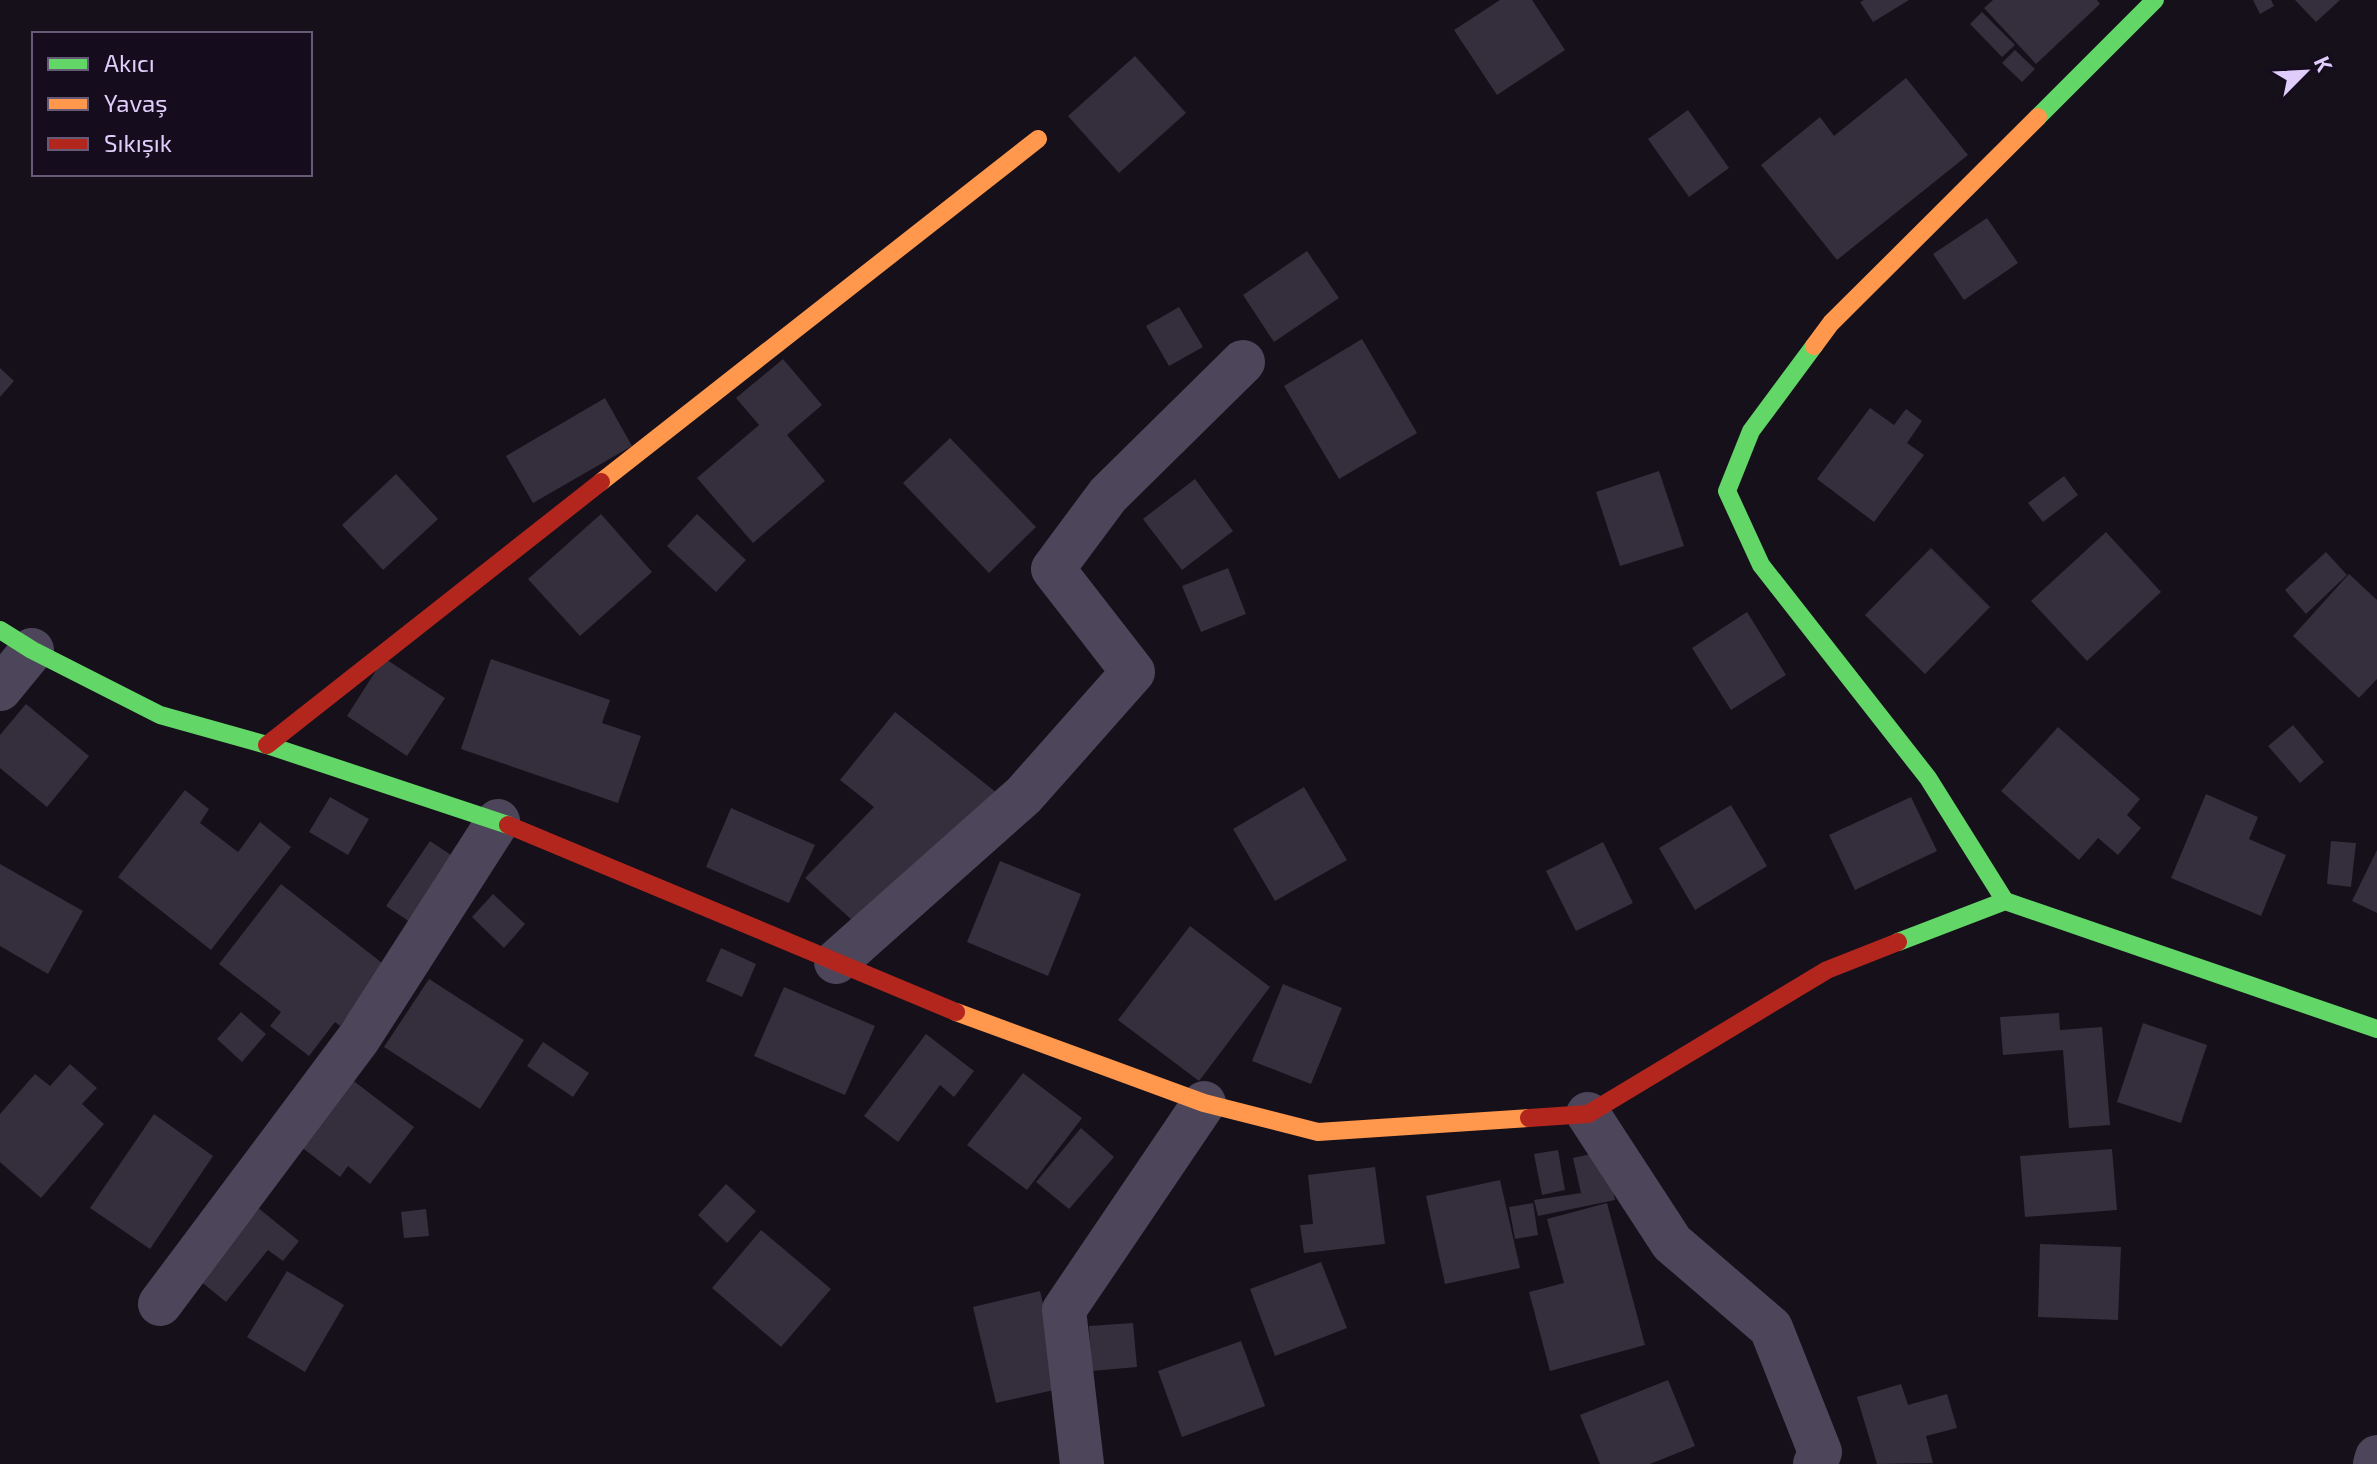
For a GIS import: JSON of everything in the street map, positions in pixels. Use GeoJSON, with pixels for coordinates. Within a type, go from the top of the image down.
{"type":"FeatureCollection","features":[{"type":"Feature","properties":{"kind":"street"},"geometry":{"type":"LineString","coordinates":[[2155,0],[1831,323],[1751,431],[1727,491],[1761,565],[1928,778],[2005,901],[2377,1029]]}},
{"type":"Feature","properties":{"kind":"street"},"geometry":{"type":"LineString","coordinates":[[267,745],[1038,139]]}},
{"type":"Feature","properties":{"kind":"street"},"geometry":{"type":"LineString","coordinates":[[836,962],[1024,795],[1133,672],[1053,569],[1108,495],[1243,362]]}},
{"type":"Feature","properties":{"kind":"street"},"geometry":{"type":"LineString","coordinates":[[0,689],[16,640],[160,715],[267,745],[498,821],[988,1026],[1204,1103],[1318,1132],[1588,1114],[1827,970],[2005,901]]}},
{"type":"Feature","properties":{"kind":"street"},"geometry":{"type":"LineString","coordinates":[[160,1304],[359,1038],[498,821]]}},
{"type":"Feature","properties":{"kind":"street"},"geometry":{"type":"LineString","coordinates":[[1082,1464],[1064,1310],[1204,1103]]}},
{"type":"Feature","properties":{"kind":"street"},"geometry":{"type":"LineString","coordinates":[[1588,1114],[1672,1243],[1771,1328],[1820,1452],[1815,1464]]}},
{"type":"Feature","properties":{"kind":"street"},"geometry":{"type":"LineString","coordinates":[[2375,1464],[2377,1457]]}},
{"type":"Feature","properties":{"kind":"building"},"geometry":{"type":"Polygon","coordinates":[[[1500,0],[1532,0],[1565,50],[1497,95],[1454,30],[1500,0]]]}},
{"type":"Feature","properties":{"kind":"building"},"geometry":{"type":"Polygon","coordinates":[[[1909,0],[1873,22],[1860,2],[1909,0]]]}},
{"type":"Feature","properties":{"kind":"building"},"geometry":{"type":"Polygon","coordinates":[[[1993,0],[2097,0],[2100,4],[2036,64],[1984,8],[1993,0]]]}},
{"type":"Feature","properties":{"kind":"building"},"geometry":{"type":"Polygon","coordinates":[[[2253,0],[2271,0],[2274,6],[2260,14],[2253,0]]]}},
{"type":"Feature","properties":{"kind":"building"},"geometry":{"type":"Polygon","coordinates":[[[2295,0],[2340,0],[2316,22],[2295,0]]]}},
{"type":"Feature","properties":{"kind":"building"},"geometry":{"type":"Polygon","coordinates":[[[1982,12],[2015,45],[2002,57],[1970,24],[1982,12]]]}},
{"type":"Feature","properties":{"kind":"building"},"geometry":{"type":"Polygon","coordinates":[[[2015,50],[2035,69],[2022,82],[2002,63],[2015,50]]]}},
{"type":"Feature","properties":{"kind":"building"},"geometry":{"type":"Polygon","coordinates":[[[1135,56],[1186,113],[1119,173],[1068,116],[1135,56]]]}},
{"type":"Feature","properties":{"kind":"building"},"geometry":{"type":"Polygon","coordinates":[[[1906,78],[1968,155],[1837,260],[1761,165],[1820,117],[1834,136],[1906,78]]]}},
{"type":"Feature","properties":{"kind":"building"},"geometry":{"type":"Polygon","coordinates":[[[1688,110],[1729,168],[1689,197],[1648,139],[1688,110]]]}},
{"type":"Feature","properties":{"kind":"building"},"geometry":{"type":"Polygon","coordinates":[[[1987,218],[2018,263],[1964,300],[1933,254],[1987,218]]]}},
{"type":"Feature","properties":{"kind":"building"},"geometry":{"type":"Polygon","coordinates":[[[1307,251],[1339,298],[1274,342],[1243,295],[1307,251]]]}},
{"type":"Feature","properties":{"kind":"building"},"geometry":{"type":"Polygon","coordinates":[[[1179,307],[1203,347],[1169,366],[1146,326],[1179,307]]]}},
{"type":"Feature","properties":{"kind":"building"},"geometry":{"type":"Polygon","coordinates":[[[1362,339],[1417,433],[1339,479],[1284,386],[1362,339]]]}},
{"type":"Feature","properties":{"kind":"building"},"geometry":{"type":"Polygon","coordinates":[[[783,359],[822,405],[787,435],[825,481],[753,543],[697,478],[759,425],[736,398],[783,359]]]}},
{"type":"Feature","properties":{"kind":"building"},"geometry":{"type":"Polygon","coordinates":[[[0,368],[14,381],[0,397],[0,368]]]}},
{"type":"Feature","properties":{"kind":"building"},"geometry":{"type":"Polygon","coordinates":[[[605,398],[632,446],[533,503],[506,456],[605,398]]]}},
{"type":"Feature","properties":{"kind":"building"},"geometry":{"type":"Polygon","coordinates":[[[1870,408],[1894,425],[1906,409],[1922,421],[1907,443],[1924,455],[1874,522],[1817,479],[1870,408]]]}},
{"type":"Feature","properties":{"kind":"building"},"geometry":{"type":"Polygon","coordinates":[[[950,438],[1036,527],[989,573],[903,483],[950,438]]]}},
{"type":"Feature","properties":{"kind":"building"},"geometry":{"type":"Polygon","coordinates":[[[1659,471],[1684,546],[1620,566],[1596,492],[1659,471]]]}},
{"type":"Feature","properties":{"kind":"building"},"geometry":{"type":"Polygon","coordinates":[[[396,474],[438,519],[383,570],[342,525],[396,474]]]}},
{"type":"Feature","properties":{"kind":"building"},"geometry":{"type":"Polygon","coordinates":[[[2064,476],[2078,495],[2043,522],[2028,503],[2064,476]]]}},
{"type":"Feature","properties":{"kind":"building"},"geometry":{"type":"Polygon","coordinates":[[[1195,479],[1233,531],[1182,570],[1143,519],[1195,479]]]}},
{"type":"Feature","properties":{"kind":"building"},"geometry":{"type":"Polygon","coordinates":[[[601,514],[652,572],[580,636],[528,579],[601,514]]]}},
{"type":"Feature","properties":{"kind":"building"},"geometry":{"type":"Polygon","coordinates":[[[697,514],[746,560],[716,592],[667,546],[697,514]]]}},
{"type":"Feature","properties":{"kind":"building"},"geometry":{"type":"Polygon","coordinates":[[[2106,532],[2161,592],[2087,661],[2031,601],[2106,532]]]}},
{"type":"Feature","properties":{"kind":"building"},"geometry":{"type":"Polygon","coordinates":[[[1931,548],[1990,607],[1925,674],[1865,615],[1931,548]]]}},
{"type":"Feature","properties":{"kind":"building"},"geometry":{"type":"Polygon","coordinates":[[[2326,552],[2347,575],[2306,614],[2285,590],[2326,552]]]}},
{"type":"Feature","properties":{"kind":"building"},"geometry":{"type":"Polygon","coordinates":[[[1228,568],[1246,614],[1201,632],[1182,586],[1228,568]]]}},
{"type":"Feature","properties":{"kind":"building"},"geometry":{"type":"Polygon","coordinates":[[[2349,574],[2377,600],[2377,679],[2359,698],[2293,636],[2349,574]]]}},
{"type":"Feature","properties":{"kind":"building"},"geometry":{"type":"Polygon","coordinates":[[[1747,612],[1786,675],[1731,710],[1692,648],[1747,612]]]}},
{"type":"Feature","properties":{"kind":"building"},"geometry":{"type":"Polygon","coordinates":[[[384,658],[445,698],[407,756],[347,716],[384,658]]]}},
{"type":"Feature","properties":{"kind":"building"},"geometry":{"type":"Polygon","coordinates":[[[491,659],[610,700],[602,723],[641,736],[618,803],[461,749],[491,659]]]}},
{"type":"Feature","properties":{"kind":"building"},"geometry":{"type":"Polygon","coordinates":[[[26,704],[89,756],[47,807],[0,768],[0,735],[26,704]]]}},
{"type":"Feature","properties":{"kind":"building"},"geometry":{"type":"Polygon","coordinates":[[[895,712],[997,793],[861,928],[805,878],[874,807],[840,780],[895,712]]]}},
{"type":"Feature","properties":{"kind":"building"},"geometry":{"type":"Polygon","coordinates":[[[2293,725],[2324,762],[2300,783],[2268,746],[2293,725]]]}},
{"type":"Feature","properties":{"kind":"building"},"geometry":{"type":"Polygon","coordinates":[[[2058,727],[2140,799],[2127,815],[2141,828],[2118,855],[2098,838],[2079,860],[2001,791],[2058,727]]]}},
{"type":"Feature","properties":{"kind":"building"},"geometry":{"type":"Polygon","coordinates":[[[1304,787],[1347,860],[1275,901],[1233,829],[1304,787]]]}},
{"type":"Feature","properties":{"kind":"building"},"geometry":{"type":"Polygon","coordinates":[[[185,790],[209,809],[200,823],[238,852],[260,822],[291,847],[211,950],[118,877],[185,790]]]}},
{"type":"Feature","properties":{"kind":"building"},"geometry":{"type":"Polygon","coordinates":[[[2206,794],[2258,817],[2249,839],[2286,855],[2261,916],[2171,878],[2206,794]]]}},
{"type":"Feature","properties":{"kind":"building"},"geometry":{"type":"Polygon","coordinates":[[[330,797],[369,819],[348,855],[309,832],[330,797]]]}},
{"type":"Feature","properties":{"kind":"building"},"geometry":{"type":"Polygon","coordinates":[[[1911,797],[1937,851],[1855,890],[1829,835],[1911,797]]]}},
{"type":"Feature","properties":{"kind":"building"},"geometry":{"type":"Polygon","coordinates":[[[1731,805],[1767,866],[1695,910],[1659,848],[1731,805]]]}},
{"type":"Feature","properties":{"kind":"building"},"geometry":{"type":"Polygon","coordinates":[[[731,808],[815,845],[789,903],[706,867],[731,808]]]}},
{"type":"Feature","properties":{"kind":"building"},"geometry":{"type":"Polygon","coordinates":[[[430,841],[454,857],[410,922],[386,906],[430,841]]]}},
{"type":"Feature","properties":{"kind":"building"},"geometry":{"type":"Polygon","coordinates":[[[2331,841],[2356,843],[2351,887],[2327,884],[2331,841]]]}},
{"type":"Feature","properties":{"kind":"building"},"geometry":{"type":"Polygon","coordinates":[[[1603,842],[1633,903],[1576,931],[1546,871],[1603,842]]]}},
{"type":"Feature","properties":{"kind":"building"},"geometry":{"type":"Polygon","coordinates":[[[2377,850],[2377,913],[2352,901],[2377,850]]]}},
{"type":"Feature","properties":{"kind":"building"},"geometry":{"type":"Polygon","coordinates":[[[1000,861],[1081,894],[1048,976],[967,942],[1000,861]]]}},
{"type":"Feature","properties":{"kind":"building"},"geometry":{"type":"Polygon","coordinates":[[[0,864],[83,911],[48,974],[0,946],[0,864]]]}},
{"type":"Feature","properties":{"kind":"building"},"geometry":{"type":"Polygon","coordinates":[[[281,884],[386,966],[340,1026],[335,1022],[309,1056],[270,1026],[281,1012],[219,964],[281,884]]]}},
{"type":"Feature","properties":{"kind":"building"},"geometry":{"type":"Polygon","coordinates":[[[493,894],[525,924],[504,948],[472,917],[493,894]]]}},
{"type":"Feature","properties":{"kind":"building"},"geometry":{"type":"Polygon","coordinates":[[[1190,926],[1270,987],[1199,1081],[1118,1020],[1190,926]]]}},
{"type":"Feature","properties":{"kind":"building"},"geometry":{"type":"Polygon","coordinates":[[[721,948],[756,964],[742,997],[706,981],[721,948]]]}},
{"type":"Feature","properties":{"kind":"building"},"geometry":{"type":"Polygon","coordinates":[[[429,979],[524,1040],[480,1109],[384,1047],[429,979]]]}},
{"type":"Feature","properties":{"kind":"building"},"geometry":{"type":"Polygon","coordinates":[[[1283,984],[1342,1008],[1311,1084],[1252,1061],[1283,984]]]}},
{"type":"Feature","properties":{"kind":"building"},"geometry":{"type":"Polygon","coordinates":[[[784,987],[875,1026],[845,1095],[754,1056],[784,987]]]}},
{"type":"Feature","properties":{"kind":"building"},"geometry":{"type":"Polygon","coordinates":[[[241,1012],[266,1034],[242,1062],[217,1039],[241,1012]]]}},
{"type":"Feature","properties":{"kind":"building"},"geometry":{"type":"Polygon","coordinates":[[[2059,1013],[2060,1030],[2102,1027],[2110,1125],[2069,1128],[2063,1050],[2003,1055],[2000,1017],[2059,1013]]]}},
{"type":"Feature","properties":{"kind":"building"},"geometry":{"type":"Polygon","coordinates":[[[2143,1023],[2207,1045],[2181,1123],[2117,1102],[2143,1023]]]}},
{"type":"Feature","properties":{"kind":"building"},"geometry":{"type":"Polygon","coordinates":[[[926,1034],[974,1071],[954,1097],[940,1085],[898,1142],[864,1116],[926,1034]]]}},
{"type":"Feature","properties":{"kind":"building"},"geometry":{"type":"Polygon","coordinates":[[[543,1042],[589,1073],[573,1097],[527,1066],[543,1042]]]}},
{"type":"Feature","properties":{"kind":"building"},"geometry":{"type":"Polygon","coordinates":[[[70,1064],[97,1088],[82,1104],[104,1124],[41,1198],[0,1162],[0,1114],[35,1074],[50,1086],[70,1064]]]}},
{"type":"Feature","properties":{"kind":"building"},"geometry":{"type":"Polygon","coordinates":[[[1023,1073],[1082,1118],[1027,1190],[967,1145],[1023,1073]]]}},
{"type":"Feature","properties":{"kind":"building"},"geometry":{"type":"Polygon","coordinates":[[[351,1079],[414,1127],[370,1184],[348,1166],[340,1177],[300,1146],[351,1079]]]}},
{"type":"Feature","properties":{"kind":"building"},"geometry":{"type":"Polygon","coordinates":[[[154,1114],[213,1156],[150,1249],[90,1208],[154,1114]]]}},
{"type":"Feature","properties":{"kind":"building"},"geometry":{"type":"Polygon","coordinates":[[[1081,1128],[1114,1157],[1069,1209],[1036,1182],[1081,1128]]]}},
{"type":"Feature","properties":{"kind":"building"},"geometry":{"type":"Polygon","coordinates":[[[2112,1149],[2117,1210],[2025,1217],[2020,1156],[2112,1149]]]}},
{"type":"Feature","properties":{"kind":"building"},"geometry":{"type":"Polygon","coordinates":[[[1558,1150],[1565,1190],[1542,1195],[1534,1154],[1558,1150]]]}},
{"type":"Feature","properties":{"kind":"building"},"geometry":{"type":"Polygon","coordinates":[[[1604,1151],[1615,1200],[1538,1216],[1534,1200],[1581,1193],[1573,1158],[1604,1151]]]}},
{"type":"Feature","properties":{"kind":"building"},"geometry":{"type":"Polygon","coordinates":[[[1375,1167],[1385,1244],[1304,1253],[1300,1225],[1313,1224],[1308,1175],[1375,1167]]]}},
{"type":"Feature","properties":{"kind":"building"},"geometry":{"type":"Polygon","coordinates":[[[1500,1180],[1520,1268],[1445,1284],[1426,1196],[1500,1180]]]}},
{"type":"Feature","properties":{"kind":"building"},"geometry":{"type":"Polygon","coordinates":[[[726,1184],[756,1211],[727,1243],[698,1215],[726,1184]]]}},
{"type":"Feature","properties":{"kind":"building"},"geometry":{"type":"Polygon","coordinates":[[[1533,1203],[1538,1235],[1515,1239],[1509,1207],[1533,1203]]]}},
{"type":"Feature","properties":{"kind":"building"},"geometry":{"type":"Polygon","coordinates":[[[1607,1203],[1645,1345],[1550,1371],[1529,1292],[1564,1283],[1547,1219],[1607,1203]]]}},
{"type":"Feature","properties":{"kind":"building"},"geometry":{"type":"Polygon","coordinates":[[[257,1207],[299,1241],[283,1261],[268,1250],[226,1302],[199,1280],[257,1207]]]}},
{"type":"Feature","properties":{"kind":"building"},"geometry":{"type":"Polygon","coordinates":[[[426,1209],[429,1236],[404,1238],[401,1212],[426,1209]]]}},
{"type":"Feature","properties":{"kind":"building"},"geometry":{"type":"Polygon","coordinates":[[[761,1230],[831,1289],[781,1347],[712,1288],[761,1230]]]}},
{"type":"Feature","properties":{"kind":"building"},"geometry":{"type":"Polygon","coordinates":[[[2040,1244],[2121,1247],[2118,1320],[2038,1317],[2040,1244]]]}},
{"type":"Feature","properties":{"kind":"building"},"geometry":{"type":"Polygon","coordinates":[[[1321,1262],[1347,1328],[1275,1356],[1250,1289],[1321,1262]]]}},
{"type":"Feature","properties":{"kind":"building"},"geometry":{"type":"Polygon","coordinates":[[[287,1271],[344,1305],[305,1372],[247,1337],[287,1271]]]}},
{"type":"Feature","properties":{"kind":"building"},"geometry":{"type":"Polygon","coordinates":[[[1040,1291],[1063,1388],[996,1403],[973,1307],[1040,1291]]]}},
{"type":"Feature","properties":{"kind":"building"},"geometry":{"type":"Polygon","coordinates":[[[1133,1323],[1137,1367],[1092,1371],[1089,1326],[1133,1323]]]}},
{"type":"Feature","properties":{"kind":"building"},"geometry":{"type":"Polygon","coordinates":[[[1241,1341],[1265,1406],[1182,1437],[1158,1371],[1241,1341]]]}},
{"type":"Feature","properties":{"kind":"building"},"geometry":{"type":"Polygon","coordinates":[[[1668,1380],[1695,1446],[1650,1464],[1600,1464],[1580,1415],[1668,1380]]]}},
{"type":"Feature","properties":{"kind":"building"},"geometry":{"type":"Polygon","coordinates":[[[1901,1384],[1908,1405],[1947,1394],[1957,1428],[1926,1436],[1933,1463],[1877,1464],[1857,1397],[1901,1384]]]}},
{"type":"Feature","properties":{"kind":"traffic: fast"},"geometry":{"type":"LineString","coordinates":[[2038,117],[2155,0]]}},
{"type":"Feature","properties":{"kind":"traffic: fast"},"geometry":{"type":"LineString","coordinates":[[1814,346],[1751,431],[1727,491],[1761,565],[1928,778],[2005,901]]}},
{"type":"Feature","properties":{"kind":"traffic: fast"},"geometry":{"type":"LineString","coordinates":[[0,630],[32,650],[160,715],[267,745],[508,825]]}},
{"type":"Feature","properties":{"kind":"traffic: fast"},"geometry":{"type":"LineString","coordinates":[[1898,942],[2005,901],[2377,1029]]}},
{"type":"Feature","properties":{"kind":"traffic: slow"},"geometry":{"type":"LineString","coordinates":[[1814,346],[1831,323],[2038,117]]}},
{"type":"Feature","properties":{"kind":"traffic: slow"},"geometry":{"type":"LineString","coordinates":[[601,482],[1038,139]]}},
{"type":"Feature","properties":{"kind":"traffic: slow"},"geometry":{"type":"LineString","coordinates":[[956,1012],[1204,1103],[1318,1132],[1529,1118]]}},
{"type":"Feature","properties":{"kind":"traffic: jam"},"geometry":{"type":"LineString","coordinates":[[267,745],[601,482]]}},
{"type":"Feature","properties":{"kind":"traffic: jam"},"geometry":{"type":"LineString","coordinates":[[508,825],[956,1012]]}},
{"type":"Feature","properties":{"kind":"traffic: jam"},"geometry":{"type":"LineString","coordinates":[[1529,1118],[1588,1114],[1827,970],[1898,942]]}}]}
